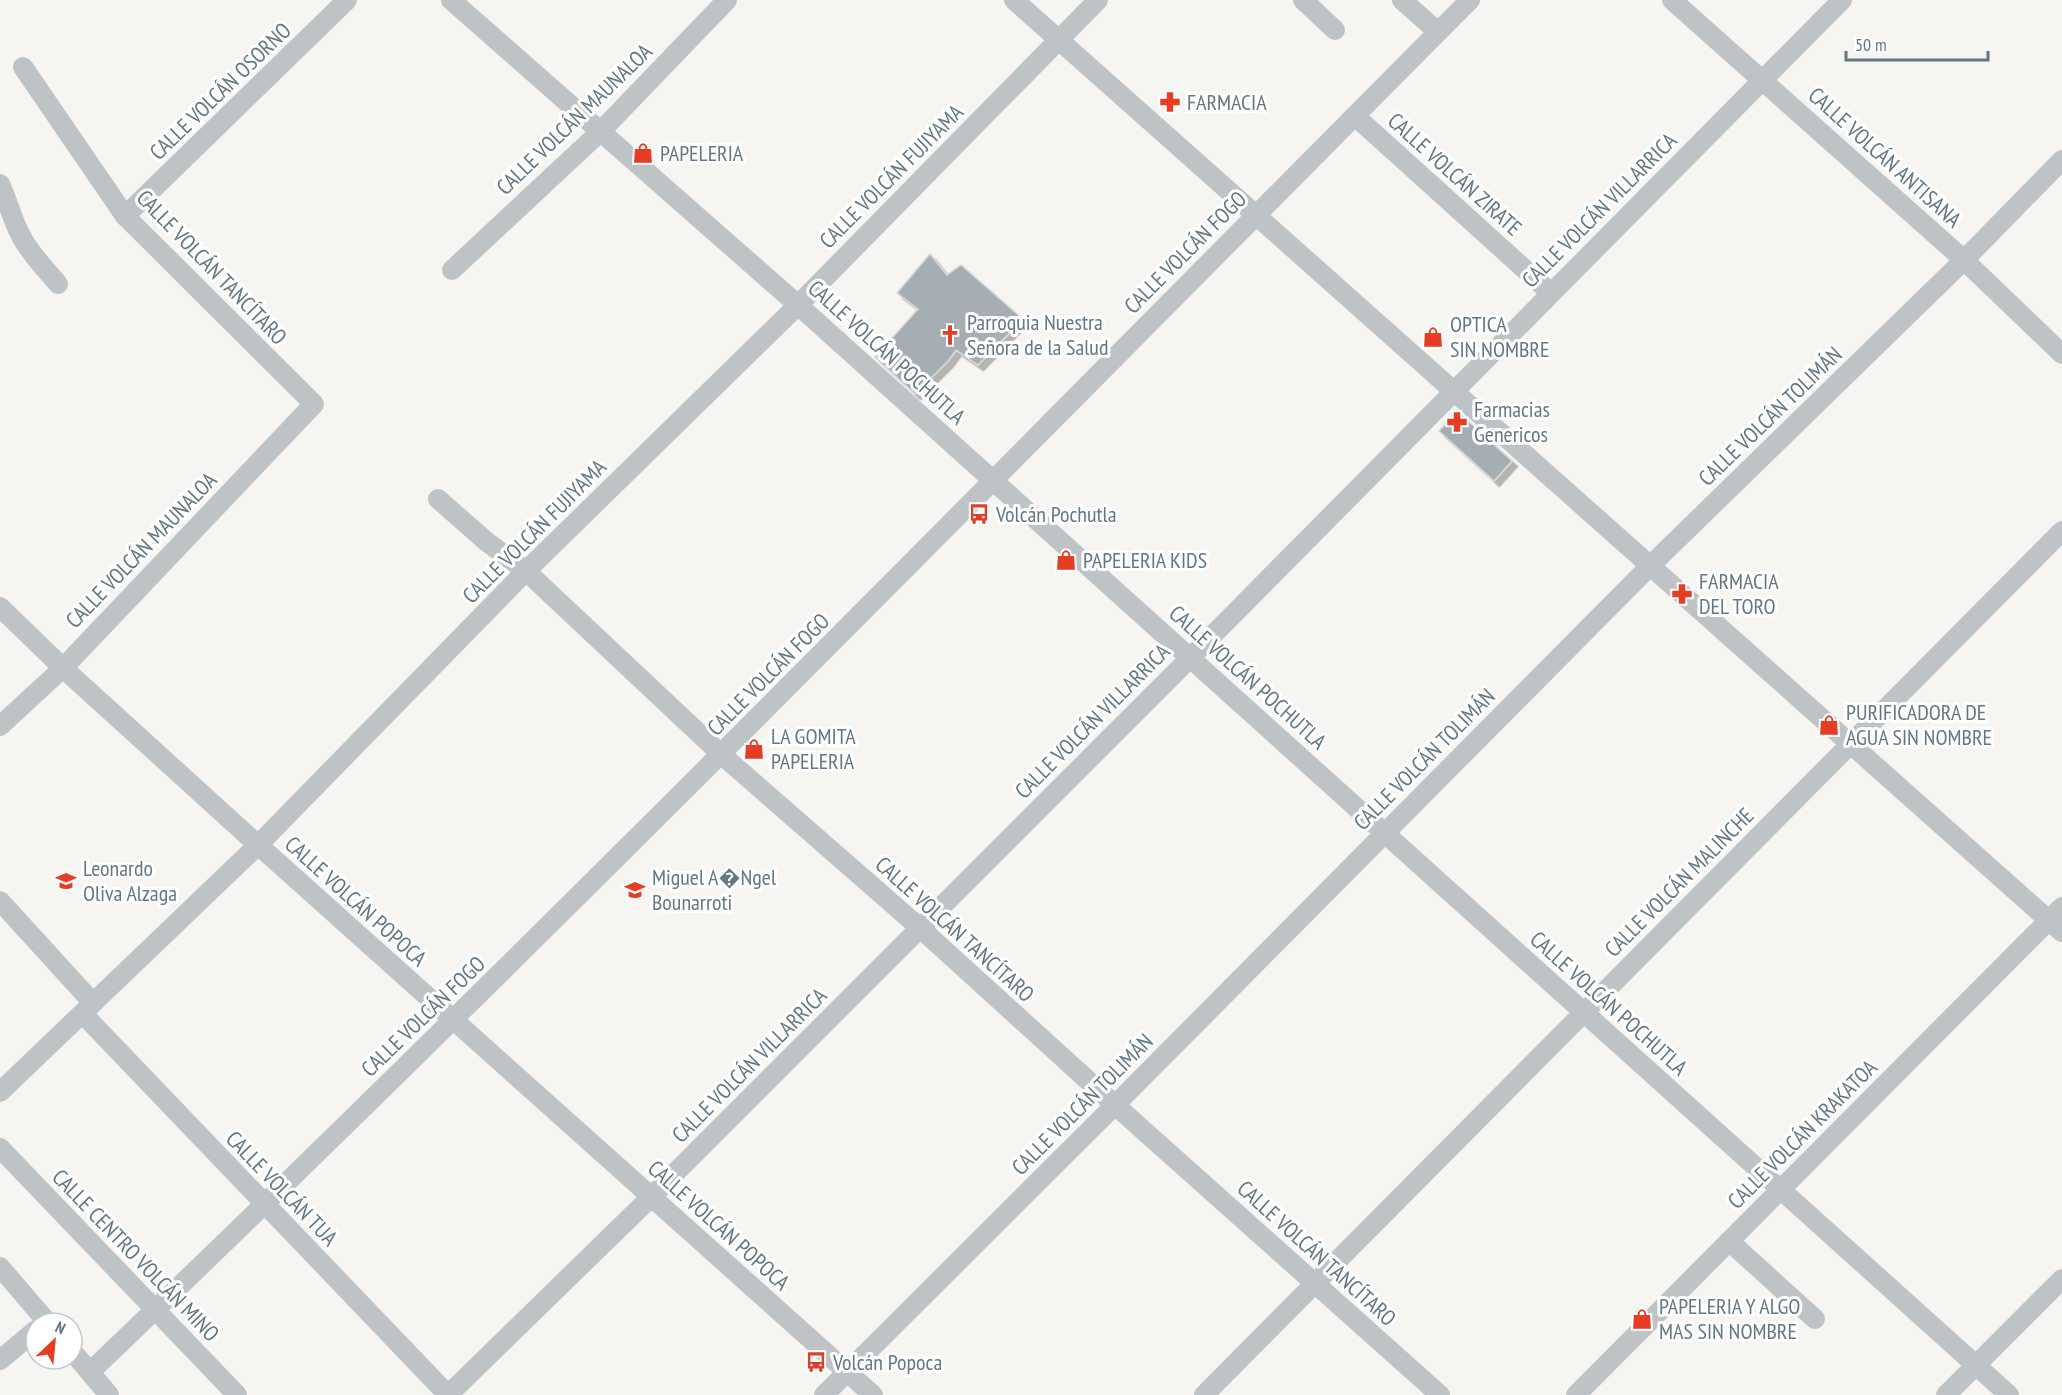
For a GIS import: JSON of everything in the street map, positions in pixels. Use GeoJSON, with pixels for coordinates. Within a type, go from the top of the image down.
{"type":"FeatureCollection","features":[{"type":"Feature","properties":{"kind":"street","name":"CALLE VOLCÁN OSORNO"},"geometry":{"type":"LineString","coordinates":[[125,216],[347,0]]}},
{"type":"Feature","properties":{"kind":"street","name":"CALLE VOLCÁN POCHUTLA"},"geometry":{"type":"LineString","coordinates":[[451,0],[798,304],[2009,1395]]}},
{"type":"Feature","properties":{"kind":"street","name":"CALLE VOLCÁN MAUNALOA"},"geometry":{"type":"LineString","coordinates":[[452,270],[600,131],[727,0]]}},
{"type":"Feature","properties":{"kind":"street"},"geometry":{"type":"LineString","coordinates":[[1014,0],[1651,566],[2058,920]]}},
{"type":"Feature","properties":{"kind":"street","name":"CALLE VOLCÁN FUJIYAMA"},"geometry":{"type":"LineString","coordinates":[[0,1092],[258,845],[526,571],[798,304],[1098,0]]}},
{"type":"Feature","properties":{"kind":"street"},"geometry":{"type":"LineString","coordinates":[[1303,0],[1335,30]]}},
{"type":"Feature","properties":{"kind":"street"},"geometry":{"type":"LineString","coordinates":[[1402,0],[1438,32]]}},
{"type":"Feature","properties":{"kind":"street","name":"CALLE VOLCÁN FOGO"},"geometry":{"type":"LineString","coordinates":[[90,1372],[454,1020],[722,755],[1470,0]]}},
{"type":"Feature","properties":{"kind":"street","name":"CALLE VOLCÁN ANTISANA"},"geometry":{"type":"LineString","coordinates":[[1672,0],[1964,261],[2062,354]]}},
{"type":"Feature","properties":{"kind":"street","name":"CALLE VOLCÁN VILLARRICA"},"geometry":{"type":"LineString","coordinates":[[448,1395],[651,1197],[1190,658],[1842,0]]}},
{"type":"Feature","properties":{"kind":"street","name":"CALLE VOLCÁN TANCÍTARO"},"geometry":{"type":"LineString","coordinates":[[23,67],[125,216],[314,404]]}},
{"type":"Feature","properties":{"kind":"street","name":"CALLE VOLCÁN ZIRATE"},"geometry":{"type":"LineString","coordinates":[[1354,116],[1551,293]]}},
{"type":"Feature","properties":{"kind":"street","name":"CALLE VOLCÁN TOLIMÁN"},"geometry":{"type":"LineString","coordinates":[[824,1395],[1115,1106],[1384,832],[1651,566],[1964,261],[2062,160]]}},
{"type":"Feature","properties":{"kind":"street"},"geometry":{"type":"LineString","coordinates":[[0,184],[14,221],[29,249],[58,284]]}},
{"type":"Feature","properties":{"kind":"street","name":"CALLE VOLCÁN MAUNALOA"},"geometry":{"type":"LineString","coordinates":[[0,726],[63,668],[314,404]]}},
{"type":"Feature","properties":{"kind":"street","name":"CALLE VOLCÁN TANCÍTARO"},"geometry":{"type":"LineString","coordinates":[[438,499],[487,542],[526,571],[722,755],[919,927],[1115,1106],[1440,1395]]}},
{"type":"Feature","properties":{"kind":"street","name":"CALLE VOLCÁN MALINCHE"},"geometry":{"type":"LineString","coordinates":[[1204,1395],[2062,531]]}},
{"type":"Feature","properties":{"kind":"street","name":"CALLE VOLCÁN POPOCA"},"geometry":{"type":"LineString","coordinates":[[0,606],[63,668],[258,845],[873,1395]]}},
{"type":"Feature","properties":{"kind":"street","name":"CALLE VOLCÁN TUA"},"geometry":{"type":"LineString","coordinates":[[0,901],[88,1008],[265,1204],[448,1395]]}},
{"type":"Feature","properties":{"kind":"street","name":"CALLE VOLCÁN KRAKATOA"},"geometry":{"type":"LineString","coordinates":[[1576,1395],[1781,1190],[2058,920]]}},
{"type":"Feature","properties":{"kind":"street","name":"CALLE CENTRO VOLCÁN MINO"},"geometry":{"type":"LineString","coordinates":[[0,1148],[237,1395]]}},
{"type":"Feature","properties":{"kind":"street"},"geometry":{"type":"LineString","coordinates":[[1729,1242],[1815,1319]]}},
{"type":"Feature","properties":{"kind":"street"},"geometry":{"type":"LineString","coordinates":[[0,1267],[34,1311]]}},
{"type":"Feature","properties":{"kind":"street"},"geometry":{"type":"LineString","coordinates":[[1946,1395],[2062,1279]]}},
{"type":"Feature","properties":{"kind":"street"},"geometry":{"type":"LineString","coordinates":[[0,1360],[24,1340]]}},
{"type":"Feature","properties":{"kind":"street"},"geometry":{"type":"LineString","coordinates":[[84,1365],[109,1395]]}},
{"type":"Feature","properties":{"kind":"building","name":"Parroquia Nuestra Señora de la Salud"},"geometry":{"type":"Polygon","coordinates":[[[930,254],[947,275],[961,265],[1023,319],[978,365],[956,350],[915,394],[875,357],[918,309],[897,293],[930,254]]]}},
{"type":"Feature","properties":{"kind":"building"},"geometry":{"type":"Polygon","coordinates":[[[1457,411],[1512,461],[1494,481],[1439,431],[1457,411]]]}},
{"type":"Feature","properties":{"kind":"place","name":"FARMACIA"},"geometry":{"type":"Point","coordinates":[1170,102]}},
{"type":"Feature","properties":{"kind":"place","name":"PAPELERIA"},"geometry":{"type":"Point","coordinates":[643,153]}},
{"type":"Feature","properties":{"kind":"place","name":"Parroquia Nuestra Señora de la Salud"},"geometry":{"type":"Point","coordinates":[950,335]}},
{"type":"Feature","properties":{"kind":"place","name":"OPTICA SIN NOMBRE"},"geometry":{"type":"Point","coordinates":[1433,337]}},
{"type":"Feature","properties":{"kind":"place","name":"Farmacias Genericos"},"geometry":{"type":"Point","coordinates":[1457,422]}},
{"type":"Feature","properties":{"kind":"place","name":"Volcán Pochutla"},"geometry":{"type":"Point","coordinates":[979,514]}},
{"type":"Feature","properties":{"kind":"place","name":"PAPELERIA KIDS"},"geometry":{"type":"Point","coordinates":[1066,560]}},
{"type":"Feature","properties":{"kind":"place","name":"FARMACIA DEL TORO"},"geometry":{"type":"Point","coordinates":[1682,594]}},
{"type":"Feature","properties":{"kind":"place","name":"PURIFICADORA DE AGUA SIN NOMBRE"},"geometry":{"type":"Point","coordinates":[1829,725]}},
{"type":"Feature","properties":{"kind":"place","name":"LA GOMITA PAPELERIA"},"geometry":{"type":"Point","coordinates":[754,749]}},
{"type":"Feature","properties":{"kind":"place","name":"Leonardo Oliva Alzaga"},"geometry":{"type":"Point","coordinates":[66,881]}},
{"type":"Feature","properties":{"kind":"place","name":"Miguel A�Ngel Bounarroti"},"geometry":{"type":"Point","coordinates":[635,890]}},
{"type":"Feature","properties":{"kind":"place","name":"PAPELERIA Y ALGO MAS SIN NOMBRE"},"geometry":{"type":"Point","coordinates":[1642,1319]}},
{"type":"Feature","properties":{"kind":"place","name":"Volcán Popoca"},"geometry":{"type":"Point","coordinates":[816,1362]}}]}
